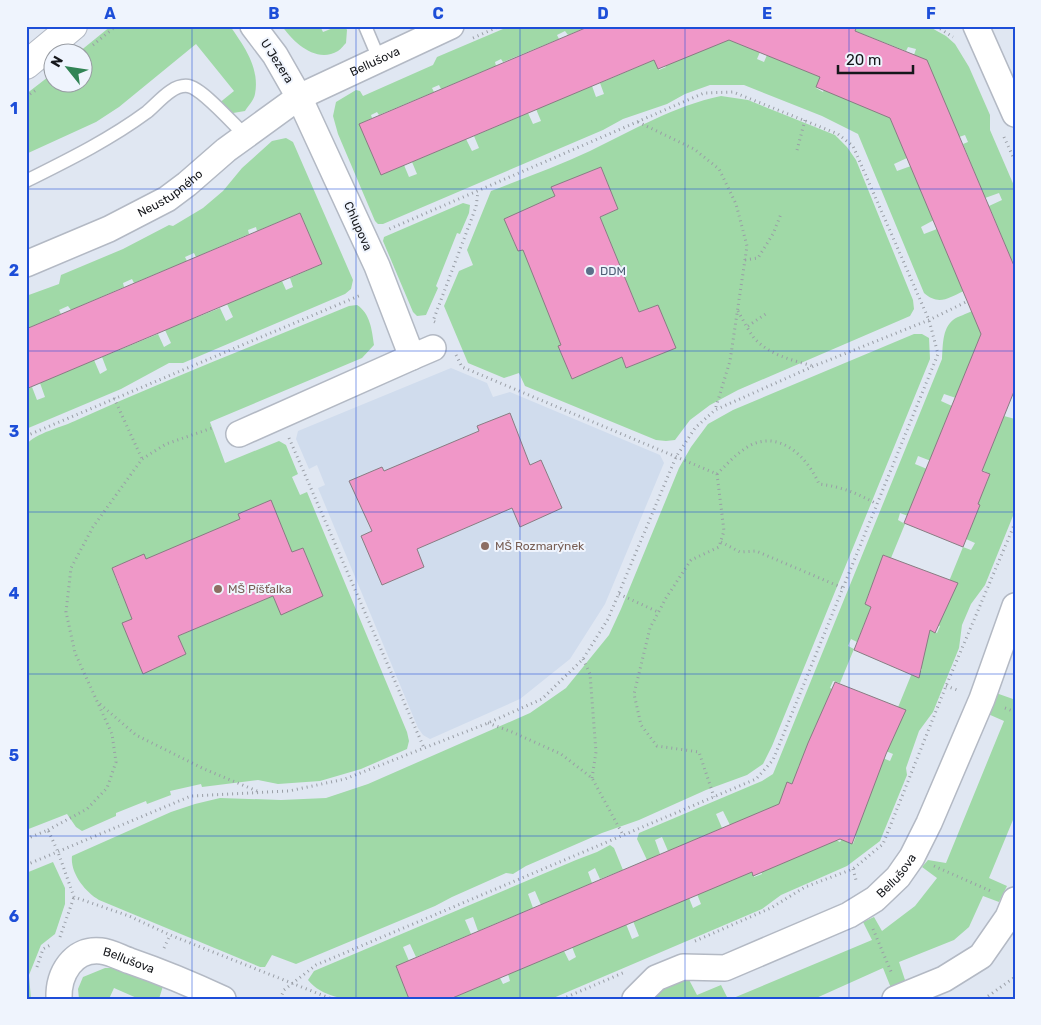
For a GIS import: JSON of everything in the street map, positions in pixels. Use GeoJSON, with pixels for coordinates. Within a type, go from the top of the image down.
{"type":"FeatureCollection","features":[{"type":"Feature","properties":{"kind":"street"},"geometry":{"type":"LineString","coordinates":[[26,65],[73,26]]}},
{"type":"Feature","properties":{"kind":"street","name":"U Jezera"},"geometry":{"type":"LineString","coordinates":[[253,26],[275,55],[299,97]]}},
{"type":"Feature","properties":{"kind":"street"},"geometry":{"type":"LineString","coordinates":[[976,26],[1015,114]]}},
{"type":"Feature","properties":{"kind":"street","name":"Bellušova"},"geometry":{"type":"LineString","coordinates":[[299,97],[379,58],[458,34]]}},
{"type":"Feature","properties":{"kind":"street","name":"Neustupného"},"geometry":{"type":"LineString","coordinates":[[26,264],[109,229],[167,199],[246,136],[299,97]]}},
{"type":"Feature","properties":{"kind":"street","name":"Chlupova"},"geometry":{"type":"LineString","coordinates":[[299,97],[377,266],[433,351]]}},
{"type":"Feature","properties":{"kind":"street"},"geometry":{"type":"LineString","coordinates":[[228,430],[433,351]]}},
{"type":"Feature","properties":{"kind":"street","name":"Bellušova"},"geometry":{"type":"LineString","coordinates":[[635,999],[656,978],[683,968],[725,968],[849,915],[874,899],[898,876],[912,857],[929,823],[982,699],[1015,606]]}},
{"type":"Feature","properties":{"kind":"street"},"geometry":{"type":"LineString","coordinates":[[899,997],[944,978],[981,956],[1008,917],[1014,900]]}},
{"type":"Feature","properties":{"kind":"street","name":"Bellušova"},"geometry":{"type":"LineString","coordinates":[[59,999],[58,989],[69,964],[81,954],[90,951],[102,951],[155,969],[223,999]]}},
{"type":"Feature","properties":{"kind":"lane"},"geometry":{"type":"LineString","coordinates":[[365,26],[379,58]]}},
{"type":"Feature","properties":{"kind":"lane"},"geometry":{"type":"LineString","coordinates":[[26,181],[85,152],[146,112],[175,88],[187,86],[199,91],[246,136]]}},
{"type":"Feature","properties":{"kind":"path"},"geometry":{"type":"LineString","coordinates":[[92,46],[116,26]]}},
{"type":"Feature","properties":{"kind":"path"},"geometry":{"type":"LineString","coordinates":[[458,34],[500,26]]}},
{"type":"Feature","properties":{"kind":"path"},"geometry":{"type":"LineString","coordinates":[[1013,26],[1015,31]]}},
{"type":"Feature","properties":{"kind":"path"},"geometry":{"type":"LineString","coordinates":[[280,999],[284,990],[316,965],[756,779],[773,760],[938,354],[929,320],[853,146],[838,134],[733,92],[704,93],[385,231]]}},
{"type":"Feature","properties":{"kind":"path"},"geometry":{"type":"LineString","coordinates":[[798,150],[805,120]]}},
{"type":"Feature","properties":{"kind":"path"},"geometry":{"type":"LineString","coordinates":[[637,122],[694,149],[719,169],[736,204],[748,246],[730,361],[714,410]]}},
{"type":"Feature","properties":{"kind":"path"},"geometry":{"type":"LineString","coordinates":[[433,321],[476,207],[478,191]]}},
{"type":"Feature","properties":{"kind":"path"},"geometry":{"type":"LineString","coordinates":[[745,260],[758,258],[773,234],[781,214]]}},
{"type":"Feature","properties":{"kind":"path"},"geometry":{"type":"LineString","coordinates":[[26,436],[362,294],[366,302]]}},
{"type":"Feature","properties":{"kind":"path"},"geometry":{"type":"LineString","coordinates":[[26,865],[191,796],[289,791],[345,779],[488,724],[542,699],[583,659],[608,619],[676,456],[695,428],[714,410],[814,366],[929,320],[968,301]]}},
{"type":"Feature","properties":{"kind":"path"},"geometry":{"type":"LineString","coordinates":[[738,311],[753,336],[766,349],[814,366]]}},
{"type":"Feature","properties":{"kind":"path"},"geometry":{"type":"LineString","coordinates":[[748,326],[768,313]]}},
{"type":"Feature","properties":{"kind":"path"},"geometry":{"type":"LineString","coordinates":[[427,321],[442,324]]}},
{"type":"Feature","properties":{"kind":"path"},"geometry":{"type":"LineString","coordinates":[[433,351],[462,367],[717,474]]}},
{"type":"Feature","properties":{"kind":"path"},"geometry":{"type":"LineString","coordinates":[[114,398],[142,459]]}},
{"type":"Feature","properties":{"kind":"path"},"geometry":{"type":"LineString","coordinates":[[26,839],[48,830],[87,809],[107,788],[116,762],[112,734],[75,653],[66,612],[71,568],[93,527],[142,459],[166,444],[228,430]]}},
{"type":"Feature","properties":{"kind":"path"},"geometry":{"type":"LineString","coordinates":[[287,433],[424,748]]}},
{"type":"Feature","properties":{"kind":"path"},"geometry":{"type":"LineString","coordinates":[[717,474],[738,453],[750,445],[767,440],[787,446],[801,456],[814,472],[819,484],[838,486],[877,504]]}},
{"type":"Feature","properties":{"kind":"path"},"geometry":{"type":"LineString","coordinates":[[714,797],[699,752],[657,746],[640,725],[634,694],[650,628],[658,612],[691,560],[719,547],[721,542],[724,531],[717,474]]}},
{"type":"Feature","properties":{"kind":"path"},"geometry":{"type":"LineString","coordinates":[[693,942],[771,908],[805,887],[853,869],[883,844],[942,695],[1014,530],[1015,523]]}},
{"type":"Feature","properties":{"kind":"path"},"geometry":{"type":"LineString","coordinates":[[721,542],[740,552],[756,552],[843,588]]}},
{"type":"Feature","properties":{"kind":"path"},"geometry":{"type":"LineString","coordinates":[[619,594],[658,612]]}},
{"type":"Feature","properties":{"kind":"path"},"geometry":{"type":"LineString","coordinates":[[583,659],[590,674],[596,752],[592,778]]}},
{"type":"Feature","properties":{"kind":"path"},"geometry":{"type":"LineString","coordinates":[[99,703],[136,735],[204,769],[260,792]]}},
{"type":"Feature","properties":{"kind":"path"},"geometry":{"type":"LineString","coordinates":[[488,724],[512,732],[561,754],[592,778],[623,835]]}},
{"type":"Feature","properties":{"kind":"path"},"geometry":{"type":"LineString","coordinates":[[48,830],[74,897],[61,936]]}},
{"type":"Feature","properties":{"kind":"path"},"geometry":{"type":"LineString","coordinates":[[883,844],[1014,900]]}},
{"type":"Feature","properties":{"kind":"path"},"geometry":{"type":"LineString","coordinates":[[853,869],[863,906],[899,997]]}},
{"type":"Feature","properties":{"kind":"path"},"geometry":{"type":"LineString","coordinates":[[74,897],[129,916],[332,999]]}},
{"type":"Feature","properties":{"kind":"path"},"geometry":{"type":"LineString","coordinates":[[984,999],[1015,977]]}},
{"type":"Feature","properties":{"kind":"shaded area","name":"MŠ Rozmarýnek"},"geometry":{"type":"Polygon","coordinates":[[[451,368],[487,383],[493,397],[510,392],[660,455],[664,463],[605,604],[570,659],[520,699],[430,739],[423,735],[418,728],[318,488],[325,485],[317,465],[309,469],[296,439],[298,431],[451,368]]]}},
{"type":"Feature","properties":{"kind":"green space"},"geometry":{"type":"Polygon","coordinates":[[[111,26],[230,26],[245,49],[253,66],[256,84],[255,94],[245,111],[227,114],[218,104],[234,91],[196,44],[119,107],[96,122],[26,154],[26,94],[42,82],[42,92],[92,92],[91,42],[111,26]]]}},
{"type":"Feature","properties":{"kind":"green space"},"geometry":{"type":"Polygon","coordinates":[[[282,26],[320,26],[323,32],[338,26],[345,26],[347,30],[346,43],[338,51],[330,54],[314,53],[299,44],[282,26]]]}},
{"type":"Feature","properties":{"kind":"green space"},"geometry":{"type":"Polygon","coordinates":[[[510,26],[590,26],[568,35],[565,31],[557,35],[559,39],[503,62],[501,59],[495,62],[496,66],[441,89],[439,85],[432,88],[434,92],[379,115],[377,112],[371,115],[372,118],[360,124],[381,175],[404,165],[409,177],[417,174],[412,162],[466,139],[472,151],[479,148],[474,136],[528,113],[533,124],[541,121],[536,109],[592,86],[596,97],[604,94],[600,83],[654,60],[659,70],[666,67],[662,56],[699,52],[706,49],[715,34],[760,52],[757,59],[764,62],[767,55],[821,77],[816,88],[823,92],[828,80],[884,103],[907,158],[894,164],[897,171],[911,166],[934,220],[921,227],[924,234],[937,229],[964,291],[944,300],[934,299],[924,293],[858,134],[822,116],[744,85],[710,85],[685,94],[667,104],[623,119],[603,130],[383,224],[378,224],[375,221],[338,134],[333,116],[336,102],[356,90],[360,91],[363,96],[433,65],[437,57],[510,26]]]}},
{"type":"Feature","properties":{"kind":"green space"},"geometry":{"type":"Polygon","coordinates":[[[857,26],[928,26],[946,36],[955,44],[969,67],[990,115],[990,130],[1015,188],[1015,259],[1012,261],[989,206],[1002,200],[999,193],[985,198],[963,144],[968,142],[965,135],[959,137],[926,60],[914,55],[916,49],[908,47],[906,51],[855,31],[857,26]]]}},
{"type":"Feature","properties":{"kind":"green space"},"geometry":{"type":"Polygon","coordinates":[[[721,96],[748,100],[835,135],[847,147],[856,160],[913,300],[914,309],[910,316],[738,390],[710,405],[690,420],[675,440],[666,441],[656,440],[525,386],[519,373],[504,378],[468,363],[444,306],[459,271],[473,265],[467,250],[491,191],[566,162],[654,119],[704,100],[721,96]],[[601,167],[552,187],[560,208],[513,240],[518,251],[569,230],[609,325],[558,346],[563,358],[567,356],[571,366],[567,368],[572,379],[592,370],[618,347],[626,368],[675,348],[658,305],[639,312],[600,217],[618,209],[601,167]]]}},
{"type":"Feature","properties":{"kind":"green space"},"geometry":{"type":"Polygon","coordinates":[[[286,138],[293,142],[353,280],[351,289],[345,294],[183,363],[169,363],[121,389],[26,429],[26,389],[32,387],[37,400],[45,397],[40,383],[94,360],[100,374],[107,370],[102,357],[158,334],[164,347],[171,343],[165,330],[220,308],[226,321],[233,317],[227,304],[282,281],[286,290],[293,287],[290,278],[322,264],[300,213],[257,231],[256,227],[248,230],[249,234],[196,257],[194,253],[185,257],[187,261],[134,283],[132,279],[123,283],[124,287],[71,310],[68,306],[59,310],[61,314],[26,329],[26,296],[59,284],[61,275],[123,249],[169,225],[173,226],[203,208],[223,191],[242,168],[272,141],[286,138]]]}},
{"type":"Feature","properties":{"kind":"green space"},"geometry":{"type":"Polygon","coordinates":[[[463,203],[470,205],[469,213],[460,234],[457,233],[436,286],[438,288],[426,315],[417,316],[413,312],[383,241],[384,237],[463,203]]]}},
{"type":"Feature","properties":{"kind":"green space"},"geometry":{"type":"Polygon","coordinates":[[[357,305],[361,308],[368,317],[371,328],[374,345],[362,358],[210,422],[225,463],[279,441],[286,445],[298,474],[292,477],[300,495],[307,492],[407,732],[409,741],[407,749],[361,769],[320,781],[278,784],[258,780],[202,787],[201,784],[170,791],[171,795],[147,804],[146,801],[116,813],[116,816],[82,831],[76,827],[67,814],[26,830],[26,445],[42,434],[349,306],[357,305]],[[303,548],[196,592],[123,563],[112,568],[120,590],[131,586],[143,673],[186,654],[178,636],[273,596],[281,614],[323,596],[303,548]]]}},
{"type":"Feature","properties":{"kind":"green space"},"geometry":{"type":"Polygon","coordinates":[[[972,311],[982,334],[956,398],[944,394],[941,401],[952,406],[931,461],[918,456],[915,464],[927,469],[908,516],[900,513],[898,520],[905,524],[891,558],[884,555],[865,603],[871,607],[857,642],[851,639],[848,646],[854,649],[840,683],[833,681],[830,688],[837,691],[822,725],[817,723],[814,729],[820,733],[806,767],[799,765],[797,772],[803,774],[798,786],[787,782],[794,798],[730,825],[723,811],[716,814],[722,828],[668,851],[662,837],[655,840],[660,854],[647,860],[637,839],[639,833],[762,781],[773,774],[942,359],[947,328],[955,319],[972,311]]]}},
{"type":"Feature","properties":{"kind":"green space"},"geometry":{"type":"Polygon","coordinates":[[[914,334],[922,334],[929,338],[930,359],[772,746],[763,764],[747,775],[706,790],[639,820],[602,833],[526,866],[513,874],[506,873],[435,906],[296,964],[272,955],[265,967],[260,967],[99,900],[84,887],[76,875],[73,869],[72,856],[171,812],[220,798],[281,800],[326,798],[368,784],[530,713],[566,688],[609,635],[679,468],[691,447],[708,424],[733,410],[914,334]]]}},
{"type":"Feature","properties":{"kind":"green space"},"geometry":{"type":"Polygon","coordinates":[[[1004,416],[1015,419],[1015,511],[985,585],[971,604],[962,625],[959,648],[933,712],[919,731],[906,768],[907,775],[880,841],[847,866],[781,895],[762,909],[551,999],[450,999],[500,978],[503,984],[510,981],[508,974],[564,951],[569,961],[576,957],[572,947],[626,924],[632,939],[639,936],[633,921],[689,898],[693,908],[701,904],[697,894],[752,871],[754,877],[762,874],[760,868],[816,832],[840,842],[842,839],[853,844],[856,836],[845,831],[878,756],[890,761],[893,754],[881,749],[912,673],[919,676],[922,669],[915,666],[930,630],[937,633],[940,626],[932,623],[963,547],[971,550],[975,543],[966,539],[980,505],[970,501],[979,479],[987,482],[990,474],[982,470],[1004,416]]]}},
{"type":"Feature","properties":{"kind":"green space"},"geometry":{"type":"Polygon","coordinates":[[[996,693],[1013,699],[1015,695],[1015,815],[989,878],[1007,886],[999,902],[983,896],[969,927],[954,940],[899,962],[905,980],[891,988],[883,968],[814,999],[731,999],[872,940],[863,922],[874,917],[882,931],[915,906],[937,878],[922,867],[928,860],[946,863],[1004,721],[988,714],[996,693]]]}},
{"type":"Feature","properties":{"kind":"green space"},"geometry":{"type":"Polygon","coordinates":[[[610,845],[614,848],[623,870],[600,879],[595,868],[588,872],[592,883],[541,905],[535,891],[528,894],[533,908],[478,931],[473,917],[465,920],[471,934],[416,957],[410,944],[403,947],[409,961],[396,967],[410,999],[355,1000],[341,998],[317,989],[308,980],[314,971],[610,845]]]}},
{"type":"Feature","properties":{"kind":"green space"},"geometry":{"type":"Polygon","coordinates":[[[53,862],[65,888],[65,904],[55,934],[41,945],[29,975],[31,999],[26,999],[26,873],[53,862]]]}},
{"type":"Feature","properties":{"kind":"green space"},"geometry":{"type":"Polygon","coordinates":[[[105,968],[119,968],[163,986],[159,999],[139,999],[114,988],[109,999],[79,999],[78,989],[83,977],[105,968]]]}},
{"type":"Feature","properties":{"kind":"green space"},"geometry":{"type":"Polygon","coordinates":[[[687,976],[697,995],[721,985],[728,999],[650,999],[655,992],[687,976]]]}},
{"type":"Feature","properties":{"kind":"building"},"geometry":{"type":"Polygon","coordinates":[[[590,26],[857,26],[855,31],[927,60],[1015,268],[1015,389],[982,471],[990,474],[963,547],[904,523],[981,334],[890,118],[816,87],[820,77],[729,40],[658,69],[654,60],[381,175],[359,124],[590,26]]]}},
{"type":"Feature","properties":{"kind":"building","name":"DDM"},"geometry":{"type":"Polygon","coordinates":[[[601,167],[618,209],[600,217],[639,312],[658,305],[676,348],[626,368],[622,357],[572,379],[558,346],[561,345],[523,250],[518,251],[504,219],[555,196],[551,187],[601,167]]]}},
{"type":"Feature","properties":{"kind":"building"},"geometry":{"type":"Polygon","coordinates":[[[300,213],[322,264],[26,389],[26,329],[300,213]]]}},
{"type":"Feature","properties":{"kind":"building"},"geometry":{"type":"Polygon","coordinates":[[[510,413],[530,465],[541,460],[562,508],[520,527],[512,508],[417,549],[424,567],[382,585],[361,536],[372,531],[349,481],[382,467],[384,471],[479,431],[477,426],[510,413]]]}},
{"type":"Feature","properties":{"kind":"building"},"geometry":{"type":"Polygon","coordinates":[[[271,500],[292,552],[303,548],[323,596],[281,615],[273,596],[178,636],[186,654],[143,674],[122,623],[132,619],[112,568],[144,554],[146,559],[240,519],[238,514],[271,500]]]}},
{"type":"Feature","properties":{"kind":"building"},"geometry":{"type":"Polygon","coordinates":[[[883,555],[958,583],[935,633],[930,630],[919,678],[854,650],[871,607],[865,604],[883,555]]]}},
{"type":"Feature","properties":{"kind":"building"},"geometry":{"type":"Polygon","coordinates":[[[835,682],[906,710],[886,754],[852,844],[840,839],[753,876],[752,872],[450,999],[409,999],[396,966],[779,804],[787,782],[792,784],[835,682]]]}},
{"type":"Feature","properties":{"kind":"place","name":"DDM"},"geometry":{"type":"Point","coordinates":[590,271]}},
{"type":"Feature","properties":{"kind":"place","name":"MŠ Rozmarýnek"},"geometry":{"type":"Point","coordinates":[485,546]}},
{"type":"Feature","properties":{"kind":"place","name":"MŠ Píšťalka"},"geometry":{"type":"Point","coordinates":[218,589]}}]}
